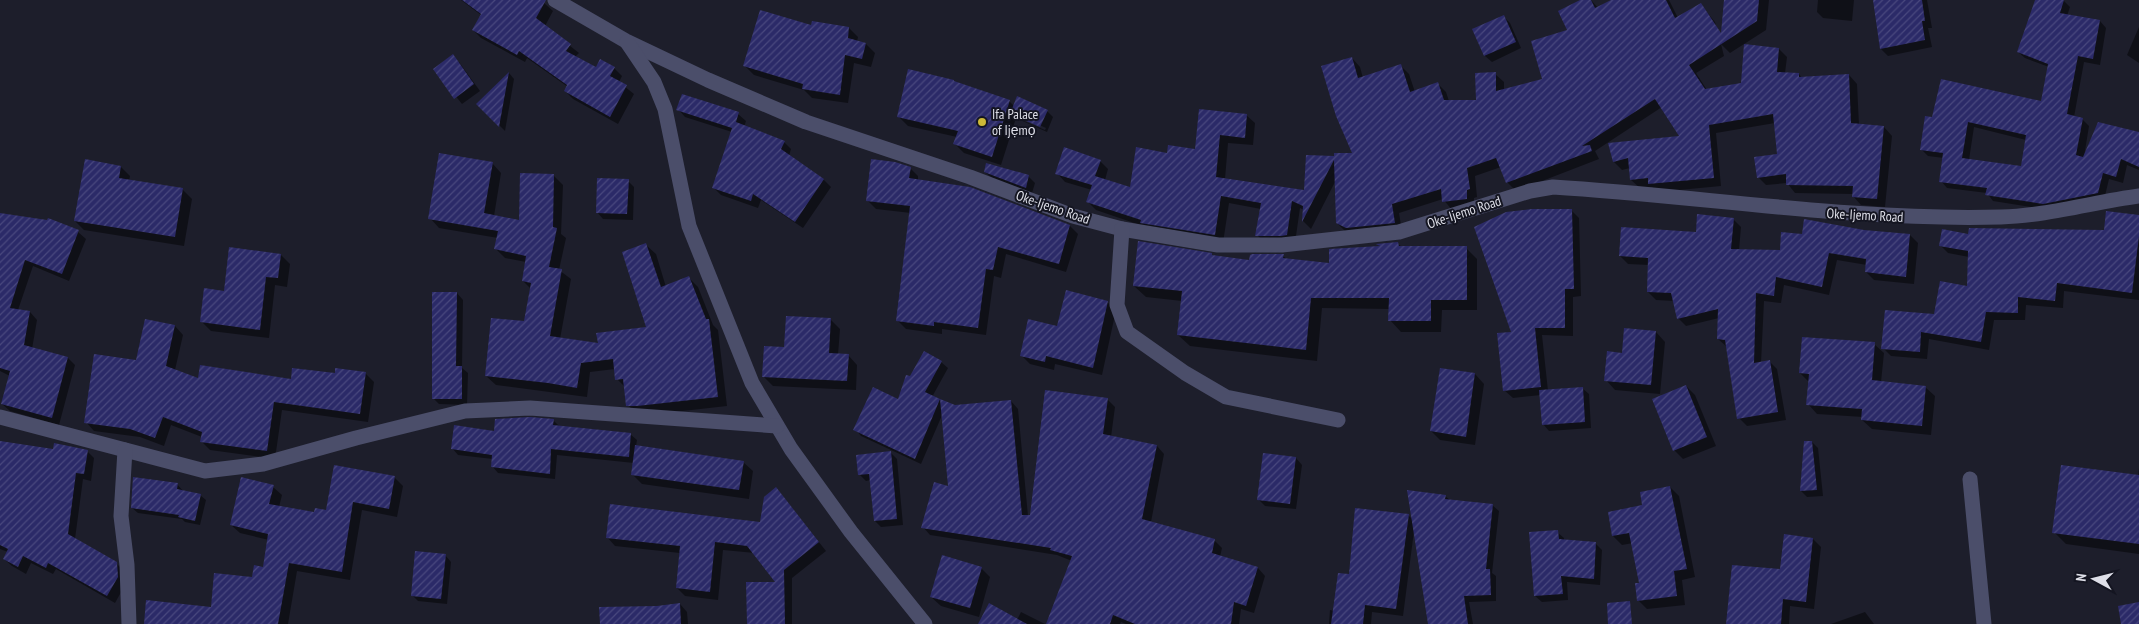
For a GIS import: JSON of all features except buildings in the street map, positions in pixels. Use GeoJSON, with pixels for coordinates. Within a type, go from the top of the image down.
{"type":"FeatureCollection","features":[{"type":"Feature","properties":{"kind":"street","name":"Oke-Ijemo Road"},"geometry":{"type":"LineString","coordinates":[[555,0],[626,41],[708,80],[806,122],[970,177],[1073,216],[1122,229],[1218,245],[1282,244],[1399,232],[1530,191],[1553,187],[1841,214],[1905,217],[2002,217],[2036,214],[2139,196]]}},
{"type":"Feature","properties":{"kind":"street"},"geometry":{"type":"LineString","coordinates":[[626,41],[654,82],[665,108],[689,226],[752,383],[791,449],[851,532],[926,624]]}},
{"type":"Feature","properties":{"kind":"street"},"geometry":{"type":"LineString","coordinates":[[1122,229],[1117,305],[1127,332],[1185,373],[1226,397],[1338,420]]}},
{"type":"Feature","properties":{"kind":"street"},"geometry":{"type":"LineString","coordinates":[[0,417],[205,471],[263,464],[356,438],[465,411],[530,408],[777,426]]}},
{"type":"Feature","properties":{"kind":"street"},"geometry":{"type":"LineString","coordinates":[[125,450],[121,516],[127,565],[129,624]]}},
{"type":"Feature","properties":{"kind":"street"},"geometry":{"type":"LineString","coordinates":[[1970,479],[1984,624]]}},
{"type":"Feature","properties":{"kind":"place","name":"Ifa Palace of Ijẹmọ"},"geometry":{"type":"Point","coordinates":[982,122]}}]}
